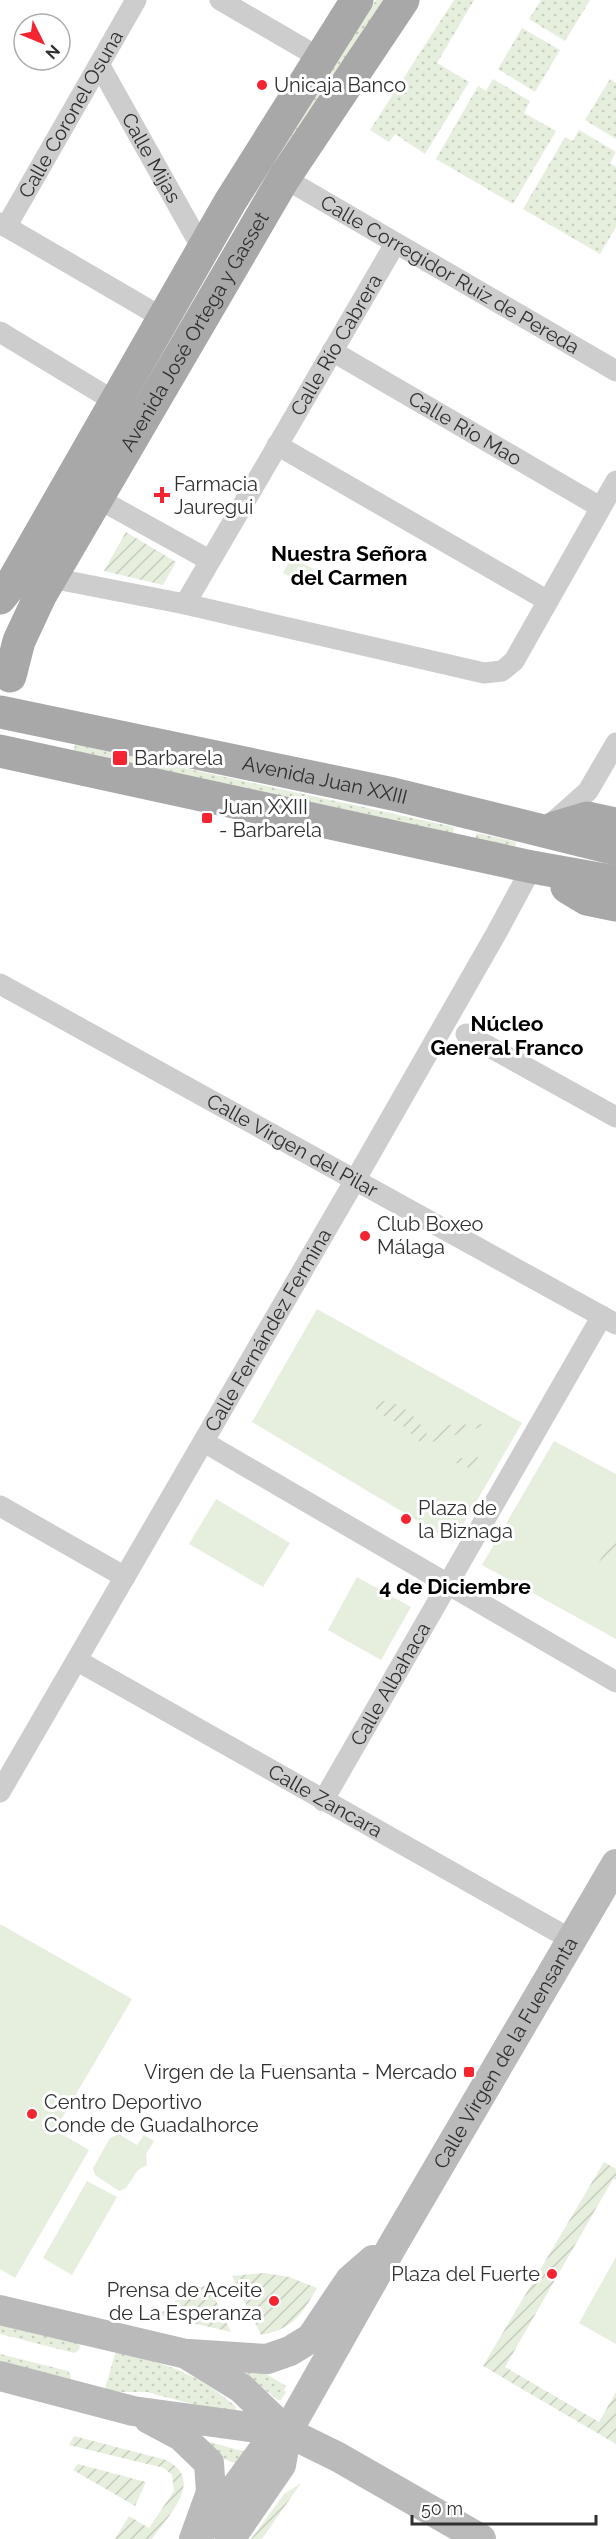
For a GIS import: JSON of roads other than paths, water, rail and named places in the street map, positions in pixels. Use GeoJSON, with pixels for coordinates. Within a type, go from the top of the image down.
{"type":"FeatureCollection","features":[{"type":"Feature","properties":{"kind":"main road","name":"Avenida José Ortega y Gasset"},"geometry":{"type":"LineString","coordinates":[[0,598],[12,583],[202,250],[357,0]]}},
{"type":"Feature","properties":{"kind":"main road","name":"Avenida José Ortega y Gasset"},"geometry":{"type":"LineString","coordinates":[[5,668],[40,596],[284,178],[403,0]]}},
{"type":"Feature","properties":{"kind":"main road"},"geometry":{"type":"LineString","coordinates":[[0,751],[10,735],[8,714],[15,696],[5,668]]}},
{"type":"Feature","properties":{"kind":"main road","name":"Avenida Juan XXIII"},"geometry":{"type":"LineString","coordinates":[[8,714],[393,794],[616,849]]}},
{"type":"Feature","properties":{"kind":"main road","name":"Avenida Juan XXIII"},"geometry":{"type":"LineString","coordinates":[[0,751],[532,867],[616,882]]}},
{"type":"Feature","properties":{"kind":"main road"},"geometry":{"type":"LineString","coordinates":[[532,867],[543,831],[587,818],[616,824]]}},
{"type":"Feature","properties":{"kind":"main road","name":"Avenida Juan XXIII"},"geometry":{"type":"LineString","coordinates":[[532,867],[586,899],[616,905]]}},
{"type":"Feature","properties":{"kind":"main road","name":"Calle Virgen de la Fuensanta"},"geometry":{"type":"LineString","coordinates":[[287,2432],[394,2243],[616,1864]]}},
{"type":"Feature","properties":{"kind":"main road","name":"Calle Virgen de la Fuensanta"},"geometry":{"type":"LineString","coordinates":[[186,2354],[267,2359],[290,2351],[311,2338],[350,2280],[394,2243]]}},
{"type":"Feature","properties":{"kind":"main road"},"geometry":{"type":"LineString","coordinates":[[0,2310],[186,2354],[241,2388],[287,2432],[338,2457],[481,2539]]}},
{"type":"Feature","properties":{"kind":"main road"},"geometry":{"type":"LineString","coordinates":[[0,2376],[133,2411],[287,2432]]}},
{"type":"Feature","properties":{"kind":"main road"},"geometry":{"type":"LineString","coordinates":[[133,2411],[181,2436],[209,2463],[211,2493],[195,2539]]}},
{"type":"Feature","properties":{"kind":"main road"},"geometry":{"type":"LineString","coordinates":[[195,2539],[264,2450],[287,2432]]}},
{"type":"Feature","properties":{"kind":"main road"},"geometry":{"type":"LineString","coordinates":[[230,2539],[280,2465],[287,2432]]}},
{"type":"Feature","properties":{"kind":"street","name":"Calle Coronel Osuna"},"geometry":{"type":"LineString","coordinates":[[3,225],[100,66],[136,0]]}},
{"type":"Feature","properties":{"kind":"street"},"geometry":{"type":"LineString","coordinates":[[220,0],[320,58]]}},
{"type":"Feature","properties":{"kind":"street","name":"Calle Mijas"},"geometry":{"type":"LineString","coordinates":[[100,66],[202,250]]}},
{"type":"Feature","properties":{"kind":"street","name":"Calle Corregidor Ruiz de Pereda"},"geometry":{"type":"LineString","coordinates":[[284,178],[616,371]]}},
{"type":"Feature","properties":{"kind":"street"},"geometry":{"type":"LineString","coordinates":[[3,225],[163,318]]}},
{"type":"Feature","properties":{"kind":"street","name":"Calle Río Cabrera"},"geometry":{"type":"LineString","coordinates":[[185,604],[395,244]]}},
{"type":"Feature","properties":{"kind":"street"},"geometry":{"type":"LineString","coordinates":[[9,338],[114,401]]}},
{"type":"Feature","properties":{"kind":"street","name":"Calle Río Mao"},"geometry":{"type":"LineString","coordinates":[[332,351],[600,507]]}},
{"type":"Feature","properties":{"kind":"street"},"geometry":{"type":"LineString","coordinates":[[277,445],[548,601]]}},
{"type":"Feature","properties":{"kind":"street"},"geometry":{"type":"LineString","coordinates":[[51,578],[185,604],[484,674],[502,671],[514,661],[616,481]]}},
{"type":"Feature","properties":{"kind":"street"},"geometry":{"type":"LineString","coordinates":[[97,498],[209,560]]}},
{"type":"Feature","properties":{"kind":"street"},"geometry":{"type":"LineString","coordinates":[[543,831],[588,791],[616,743]]}},
{"type":"Feature","properties":{"kind":"street","name":"Calle Fernández Fermina"},"geometry":{"type":"LineString","coordinates":[[0,1792],[355,1180],[532,867]]}},
{"type":"Feature","properties":{"kind":"street","name":"Calle Virgen del Pilar"},"geometry":{"type":"LineString","coordinates":[[0,984],[609,1320]]}},
{"type":"Feature","properties":{"kind":"street"},"geometry":{"type":"LineString","coordinates":[[466,1034],[616,1117]]}},
{"type":"Feature","properties":{"kind":"street","name":"Calle Albahaca"},"geometry":{"type":"LineString","coordinates":[[323,1801],[449,1583],[609,1320]]}},
{"type":"Feature","properties":{"kind":"street"},"geometry":{"type":"LineString","coordinates":[[204,1442],[616,1682]]}},
{"type":"Feature","properties":{"kind":"street"},"geometry":{"type":"LineString","coordinates":[[0,1506],[125,1576]]}},
{"type":"Feature","properties":{"kind":"street","name":"Calle Zancara"},"geometry":{"type":"LineString","coordinates":[[78,1661],[572,1940]]}},
{"type":"Feature","properties":{"kind":"place","name":"Unicaja Banco"},"geometry":{"type":"Point","coordinates":[262,85]}},
{"type":"Feature","properties":{"kind":"place","name":"Farmacia Jauregui"},"geometry":{"type":"Point","coordinates":[162,495]}},
{"type":"Feature","properties":{"kind":"place","name":"Barbarela"},"geometry":{"type":"Point","coordinates":[120,758]}},
{"type":"Feature","properties":{"kind":"place","name":"Juan XXIII - Barbarela"},"geometry":{"type":"Point","coordinates":[207,818]}},
{"type":"Feature","properties":{"kind":"place","name":"Club Boxeo Málaga"},"geometry":{"type":"Point","coordinates":[365,1236]}},
{"type":"Feature","properties":{"kind":"place","name":"Plaza de la Biznaga"},"geometry":{"type":"Point","coordinates":[406,1519]}},
{"type":"Feature","properties":{"kind":"place","name":"Virgen de la Fuensanta - Mercado"},"geometry":{"type":"Point","coordinates":[469,2072]}},
{"type":"Feature","properties":{"kind":"place","name":"Centro Deportivo Conde de Guadalhorce"},"geometry":{"type":"Point","coordinates":[32,2114]}},
{"type":"Feature","properties":{"kind":"place","name":"Plaza del Fuerte"},"geometry":{"type":"Point","coordinates":[552,2274]}},
{"type":"Feature","properties":{"kind":"place","name":"Prensa de Aceite de La Esperanza"},"geometry":{"type":"Point","coordinates":[274,2301]}},
{"type":"Feature","properties":{"kind":"district","name":"Nuestra Señora del Carmen"},"geometry":{"type":"Point","coordinates":[349,565]}},
{"type":"Feature","properties":{"kind":"district","name":"Núcleo General Franco"},"geometry":{"type":"Point","coordinates":[507,1035]}},
{"type":"Feature","properties":{"kind":"district","name":"4 de Diciembre"},"geometry":{"type":"Point","coordinates":[455,1586]}}]}
